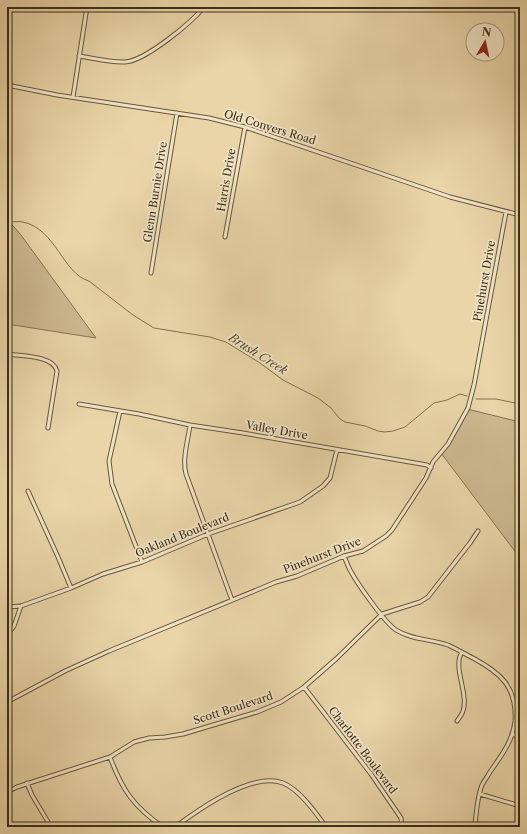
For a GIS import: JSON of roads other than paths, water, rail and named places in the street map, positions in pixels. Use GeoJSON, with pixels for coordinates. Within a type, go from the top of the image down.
{"type":"FeatureCollection","features":[{"type":"Feature","properties":{"kind":"street"},"geometry":{"type":"LineString","coordinates":[[73,97],[87,7]]}},
{"type":"Feature","properties":{"kind":"street"},"geometry":{"type":"LineString","coordinates":[[79,56],[123,62],[132,61],[142,57],[158,46],[195,17],[204,7]]}},
{"type":"Feature","properties":{"kind":"street","name":"Old Conyers Road"},"geometry":{"type":"LineString","coordinates":[[7,85],[73,97],[209,118],[245,127],[450,197],[520,215]]}},
{"type":"Feature","properties":{"kind":"street","name":"Glenn Burnie Drive"},"geometry":{"type":"LineString","coordinates":[[152,273],[177,113]]}},
{"type":"Feature","properties":{"kind":"street","name":"Harris Drive"},"geometry":{"type":"LineString","coordinates":[[225,237],[245,127]]}},
{"type":"Feature","properties":{"kind":"street","name":"Pinehurst Drive"},"geometry":{"type":"LineString","coordinates":[[7,702],[65,671],[109,650],[276,582],[297,576],[344,556],[363,551],[386,536],[410,504],[433,462],[448,444],[468,408],[474,385],[506,212]]}},
{"type":"Feature","properties":{"kind":"street"},"geometry":{"type":"LineString","coordinates":[[7,354],[50,361],[56,366],[57,371],[48,428]]}},
{"type":"Feature","properties":{"kind":"street","name":"Valley Drive"},"geometry":{"type":"LineString","coordinates":[[79,404],[190,426],[243,433],[427,465],[431,468]]}},
{"type":"Feature","properties":{"kind":"street"},"geometry":{"type":"LineString","coordinates":[[120,411],[109,461],[112,484],[142,562]]}},
{"type":"Feature","properties":{"kind":"street"},"geometry":{"type":"LineString","coordinates":[[190,426],[184,468],[195,502],[232,600]]}},
{"type":"Feature","properties":{"kind":"street","name":"Oakland Boulevard"},"geometry":{"type":"LineString","coordinates":[[7,607],[22,606],[71,588],[103,574],[142,562],[208,534],[291,506],[311,495],[323,486],[330,478],[337,450]]}},
{"type":"Feature","properties":{"kind":"street"},"geometry":{"type":"LineString","coordinates":[[28,491],[71,588]]}},
{"type":"Feature","properties":{"kind":"street","name":"Scott Boulevard"},"geometry":{"type":"LineString","coordinates":[[7,792],[17,787],[110,757],[134,742],[149,738],[183,734],[257,712],[281,702],[304,687],[336,659],[382,614],[420,602],[428,597],[478,531]]}},
{"type":"Feature","properties":{"kind":"street"},"geometry":{"type":"LineString","coordinates":[[344,556],[350,570],[394,629],[408,636],[449,646],[462,652],[496,672],[508,685],[514,703],[515,720],[513,735],[507,747],[482,785],[474,827]]}},
{"type":"Feature","properties":{"kind":"street"},"geometry":{"type":"LineString","coordinates":[[7,635],[14,626],[22,606]]}},
{"type":"Feature","properties":{"kind":"street"},"geometry":{"type":"LineString","coordinates":[[457,721],[463,713],[464,706],[464,694],[460,668],[460,655],[462,652]]}},
{"type":"Feature","properties":{"kind":"street","name":"Charlotte Boulevard"},"geometry":{"type":"LineString","coordinates":[[304,687],[371,774],[401,818],[402,827]]}},
{"type":"Feature","properties":{"kind":"street"},"geometry":{"type":"LineString","coordinates":[[513,735],[520,734]]}},
{"type":"Feature","properties":{"kind":"street"},"geometry":{"type":"LineString","coordinates":[[110,757],[116,774],[134,803],[163,827]]}},
{"type":"Feature","properties":{"kind":"street"},"geometry":{"type":"LineString","coordinates":[[176,827],[211,801],[254,783],[273,780],[285,783],[295,791],[326,827]]}},
{"type":"Feature","properties":{"kind":"street"},"geometry":{"type":"LineString","coordinates":[[27,784],[40,810],[51,827]]}},
{"type":"Feature","properties":{"kind":"street"},"geometry":{"type":"LineString","coordinates":[[480,794],[520,806]]}},
{"type":"Feature","properties":{"kind":"waterway"},"geometry":{"type":"LineString","coordinates":[[464,7],[469,10],[485,7]]}},
{"type":"Feature","properties":{"kind":"waterway","name":"Brush Creek"},"geometry":{"type":"LineString","coordinates":[[7,222],[23,222],[34,226],[44,233],[72,270],[80,277],[89,281],[133,315],[154,328],[210,337],[226,342],[260,363],[283,380],[318,398],[345,422],[365,426],[378,431],[393,431],[405,427],[434,403],[447,400],[460,394],[467,396]]}},
{"type":"Feature","properties":{"kind":"waterway","name":"Brush Creek"},"geometry":{"type":"LineString","coordinates":[[476,399],[496,399],[520,404]]}}]}
